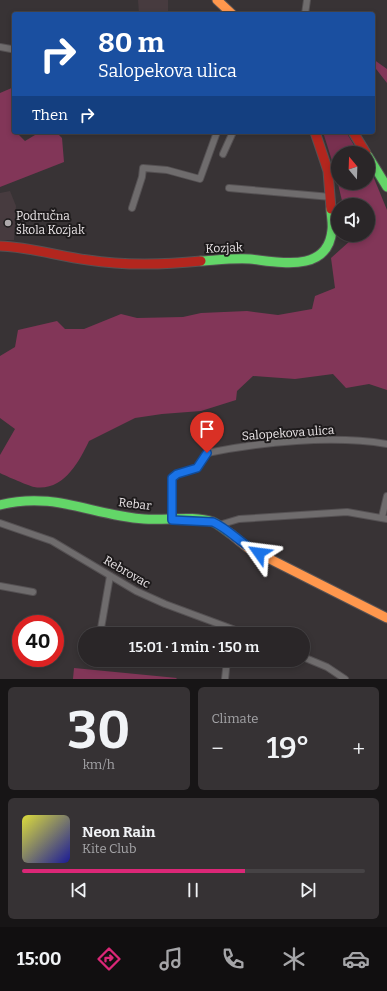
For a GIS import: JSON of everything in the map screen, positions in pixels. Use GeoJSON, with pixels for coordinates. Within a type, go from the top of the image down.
{"type":"FeatureCollection","features":[{"type":"Feature","properties":{"kind":"street"},"geometry":{"type":"LineString","coordinates":[[217,0],[230,12]]}},
{"type":"Feature","properties":{"kind":"street"},"geometry":{"type":"LineString","coordinates":[[305,12],[307,0]]}},
{"type":"Feature","properties":{"kind":"street"},"geometry":{"type":"LineString","coordinates":[[0,47],[12,49]]}},
{"type":"Feature","properties":{"kind":"street"},"geometry":{"type":"LineString","coordinates":[[132,208],[142,177],[142,168],[167,170],[200,179],[216,134]]}},
{"type":"Feature","properties":{"kind":"street"},"geometry":{"type":"LineString","coordinates":[[223,154],[232,134]]}},
{"type":"Feature","properties":{"kind":"street","name":"Kozjak"},"geometry":{"type":"LineString","coordinates":[[0,246],[31,248],[94,261],[139,265],[230,259],[290,263],[304,262],[320,254],[330,239],[332,224],[328,171],[316,134]]}},
{"type":"Feature","properties":{"kind":"street"},"geometry":{"type":"LineString","coordinates":[[354,134],[362,146]]}},
{"type":"Feature","properties":{"kind":"street"},"geometry":{"type":"LineString","coordinates":[[375,167],[387,187]]}},
{"type":"Feature","properties":{"kind":"street"},"geometry":{"type":"LineString","coordinates":[[229,188],[331,197]]}},
{"type":"Feature","properties":{"kind":"street","name":"Salopekova ulica"},"geometry":{"type":"LineString","coordinates":[[172,520],[172,478],[177,474],[197,468],[207,453],[233,448],[287,442],[345,441],[387,444]]}},
{"type":"Feature","properties":{"kind":"street"},"geometry":{"type":"LineString","coordinates":[[219,525],[239,519],[340,512],[384,518],[387,496]]}},
{"type":"Feature","properties":{"kind":"street","name":"Rebar"},"geometry":{"type":"LineString","coordinates":[[0,505],[11,501],[32,499],[76,505],[142,519],[206,521],[219,525],[248,548],[387,618]]}},
{"type":"Feature","properties":{"kind":"street","name":"Rebrovac"},"geometry":{"type":"LineString","coordinates":[[0,523],[52,541],[136,591],[220,627]]}},
{"type":"Feature","properties":{"kind":"street"},"geometry":{"type":"LineString","coordinates":[[101,627],[110,576]]}},
{"type":"Feature","properties":{"kind":"street"},"geometry":{"type":"LineString","coordinates":[[0,586],[33,592]]}},
{"type":"Feature","properties":{"kind":"street"},"geometry":{"type":"LineString","coordinates":[[310,660],[327,667],[345,679]]}},
{"type":"Feature","properties":{"kind":"street"},"geometry":{"type":"LineString","coordinates":[[225,679],[226,667]]}},
{"type":"Feature","properties":{"kind":"shaded area"},"geometry":{"type":"Polygon","coordinates":[[[138,0],[168,0],[168,12],[139,12],[138,0]]]}},
{"type":"Feature","properties":{"kind":"shaded area"},"geometry":{"type":"Polygon","coordinates":[[[375,60],[387,69],[387,83],[375,68],[375,60]]]}},
{"type":"Feature","properties":{"kind":"shaded area"},"geometry":{"type":"Polygon","coordinates":[[[12,88],[12,134],[22,134],[19,135],[25,141],[37,134],[58,134],[62,138],[64,162],[0,187],[0,93],[12,88]]]}},
{"type":"Feature","properties":{"kind":"shaded area"},"geometry":{"type":"Polygon","coordinates":[[[324,134],[347,134],[354,146],[331,146],[331,157],[324,134]]]}},
{"type":"Feature","properties":{"kind":"shaded area"},"geometry":{"type":"Polygon","coordinates":[[[375,181],[387,210],[387,390],[369,384],[346,388],[333,374],[295,379],[253,376],[237,391],[236,400],[201,411],[135,418],[89,441],[69,474],[53,485],[34,487],[0,473],[0,455],[15,429],[0,418],[0,356],[15,347],[18,330],[57,321],[65,329],[84,329],[121,314],[137,318],[183,317],[201,313],[247,311],[278,315],[312,309],[315,296],[335,288],[331,258],[349,242],[375,242],[375,198],[341,198],[339,190],[375,190],[375,181]]]}},
{"type":"Feature","properties":{"kind":"shaded area","name":"Područna škola Kozjak"},"geometry":{"type":"Polygon","coordinates":[[[10,191],[16,206],[14,240],[0,240],[0,193],[10,191]]]}},
{"type":"Feature","properties":{"kind":"shaded area"},"geometry":{"type":"Polygon","coordinates":[[[74,668],[177,678],[73,679],[74,668]]]}},
{"type":"Feature","properties":{"kind":"traffic: fast"},"geometry":{"type":"LineString","coordinates":[[375,167],[387,187]]}},
{"type":"Feature","properties":{"kind":"traffic: fast"},"geometry":{"type":"LineString","coordinates":[[201,261],[250,259],[287,263],[300,262],[312,259],[321,254],[328,244],[331,234]]}},
{"type":"Feature","properties":{"kind":"traffic: fast"},"geometry":{"type":"LineString","coordinates":[[0,505],[20,501],[55,502],[125,517],[144,519],[205,520],[213,522],[231,534]]}},
{"type":"Feature","properties":{"kind":"traffic: slow"},"geometry":{"type":"LineString","coordinates":[[217,0],[230,12]]}},
{"type":"Feature","properties":{"kind":"traffic: slow"},"geometry":{"type":"LineString","coordinates":[[231,534],[248,548],[387,618]]}},
{"type":"Feature","properties":{"kind":"traffic: jam"},"geometry":{"type":"LineString","coordinates":[[316,134],[328,171],[331,209]]}},
{"type":"Feature","properties":{"kind":"traffic: jam"},"geometry":{"type":"LineString","coordinates":[[354,134],[362,146]]}},
{"type":"Feature","properties":{"kind":"traffic: jam"},"geometry":{"type":"LineString","coordinates":[[0,246],[22,248],[102,262],[158,264],[201,261]]}},
{"type":"Feature","properties":{"kind":"place","name":"Područna škola Kozjak"},"geometry":{"type":"Point","coordinates":[8,223]}},
{"type":"Feature","properties":{"kind":"route"},"geometry":{"type":"LineString","coordinates":[[207,453],[197,468],[177,474],[172,478],[172,520],[213,522],[248,548],[259,553]]}}]}
